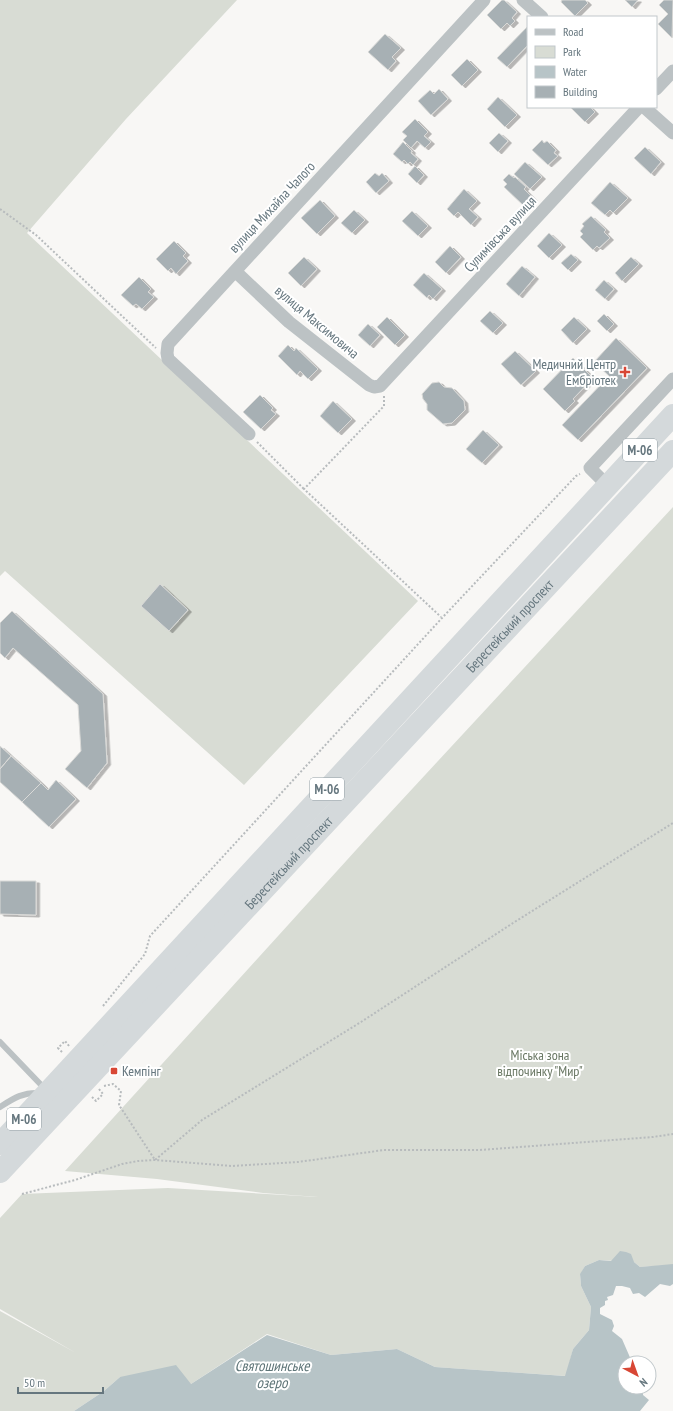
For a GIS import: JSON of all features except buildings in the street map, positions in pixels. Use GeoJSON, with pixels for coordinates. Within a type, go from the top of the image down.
{"type":"FeatureCollection","features":[{"type":"Feature","properties":{"kind":"highway","name":"М-06"},"geometry":{"type":"LineString","coordinates":[[607,486],[673,415]]}},
{"type":"Feature","properties":{"kind":"highway","name":"Берестейський проспект"},"geometry":{"type":"LineString","coordinates":[[0,1172],[673,451]]}},
{"type":"Feature","properties":{"kind":"highway","name":"Берестейський проспект"},"geometry":{"type":"LineString","coordinates":[[0,1144],[607,486]]}},
{"type":"Feature","properties":{"kind":"street","name":"вулиця Михайла Чалого"},"geometry":{"type":"LineString","coordinates":[[168,359],[168,344],[484,0]]}},
{"type":"Feature","properties":{"kind":"street"},"geometry":{"type":"LineString","coordinates":[[523,0],[541,16]]}},
{"type":"Feature","properties":{"kind":"street"},"geometry":{"type":"LineString","coordinates":[[657,88],[673,71]]}},
{"type":"Feature","properties":{"kind":"street","name":"Сулимівська вулиця"},"geometry":{"type":"LineString","coordinates":[[384,383],[638,108]]}},
{"type":"Feature","properties":{"kind":"street"},"geometry":{"type":"LineString","coordinates":[[645,108],[673,133]]}},
{"type":"Feature","properties":{"kind":"street","name":"вулиця Максимовича"},"geometry":{"type":"LineString","coordinates":[[235,271],[289,322],[369,385],[377,387],[384,383]]}},
{"type":"Feature","properties":{"kind":"street"},"geometry":{"type":"LineString","coordinates":[[168,359],[249,434]]}},
{"type":"Feature","properties":{"kind":"street"},"geometry":{"type":"LineString","coordinates":[[607,486],[590,468],[673,379]]}},
{"type":"Feature","properties":{"kind":"lane"},"geometry":{"type":"LineString","coordinates":[[0,1042],[48,1093]]}},
{"type":"Feature","properties":{"kind":"lane"},"geometry":{"type":"LineString","coordinates":[[0,1107],[11,1099],[28,1092],[48,1093]]}},
{"type":"Feature","properties":{"kind":"path"},"geometry":{"type":"LineString","coordinates":[[0,210],[36,235],[168,359]]}},
{"type":"Feature","properties":{"kind":"path"},"geometry":{"type":"LineString","coordinates":[[304,489],[384,406],[384,383]]}},
{"type":"Feature","properties":{"kind":"path"},"geometry":{"type":"LineString","coordinates":[[249,434],[304,489],[442,618]]}},
{"type":"Feature","properties":{"kind":"path"},"geometry":{"type":"LineString","coordinates":[[100,1010],[145,954],[150,936],[442,618],[576,476],[590,468]]}},
{"type":"Feature","properties":{"kind":"path"},"geometry":{"type":"LineString","coordinates":[[155,1160],[202,1120],[354,1026],[513,923],[673,823]]}},
{"type":"Feature","properties":{"kind":"path"},"geometry":{"type":"LineString","coordinates":[[67,1056],[58,1048],[65,1041],[70,1047]]}},
{"type":"Feature","properties":{"kind":"path"},"geometry":{"type":"LineString","coordinates":[[105,1085],[112,1084],[121,1091],[119,1105],[155,1160]]}},
{"type":"Feature","properties":{"kind":"path"},"geometry":{"type":"LineString","coordinates":[[92,1097],[96,1101],[103,1094],[97,1087]]}},
{"type":"Feature","properties":{"kind":"path"},"geometry":{"type":"LineString","coordinates":[[22,1194],[75,1180],[122,1164],[138,1161],[155,1160],[232,1166],[298,1162],[384,1150],[480,1150],[673,1134]]}},
{"type":"Feature","properties":{"kind":"green space"},"geometry":{"type":"Polygon","coordinates":[[[0,0],[237,0],[126,119],[27,233],[418,601],[244,785],[5,571],[0,576],[0,0]]]}},
{"type":"Feature","properties":{"kind":"green space","name":"Міська зона відпочинку \"Мир\""},"geometry":{"type":"Polygon","coordinates":[[[673,507],[673,1265],[640,1267],[634,1262],[599,1260],[585,1266],[580,1275],[581,1286],[591,1307],[589,1330],[573,1349],[566,1376],[435,1367],[397,1349],[331,1355],[267,1334],[191,1384],[120,1377],[104,1391],[74,1411],[0,1411],[0,1311],[76,1353],[0,1309],[0,1218],[22,1194],[168,1188],[318,1197],[263,1193],[157,1179],[65,1171],[376,828],[673,507]]]}},
{"type":"Feature","properties":{"kind":"water","name":"Святошинське озеро"},"geometry":{"type":"Polygon","coordinates":[[[620,1251],[631,1254],[634,1262],[640,1267],[673,1264],[673,1284],[670,1286],[660,1284],[645,1297],[639,1293],[633,1294],[630,1288],[616,1286],[613,1295],[607,1297],[608,1300],[605,1301],[605,1305],[600,1308],[600,1314],[612,1320],[614,1326],[612,1331],[622,1339],[629,1355],[617,1355],[617,1395],[643,1395],[649,1400],[640,1411],[74,1411],[104,1391],[120,1377],[176,1365],[191,1384],[267,1335],[331,1355],[397,1349],[435,1367],[565,1376],[573,1349],[589,1330],[591,1307],[581,1286],[580,1274],[585,1266],[599,1260],[611,1261],[620,1251]]]}},
{"type":"Feature","properties":{"kind":"place","name":"Медичний Центр Ембріотек"},"geometry":{"type":"Point","coordinates":[625,372]}},
{"type":"Feature","properties":{"kind":"place","name":"Кемпінг"},"geometry":{"type":"Point","coordinates":[114,1071]}}]}
